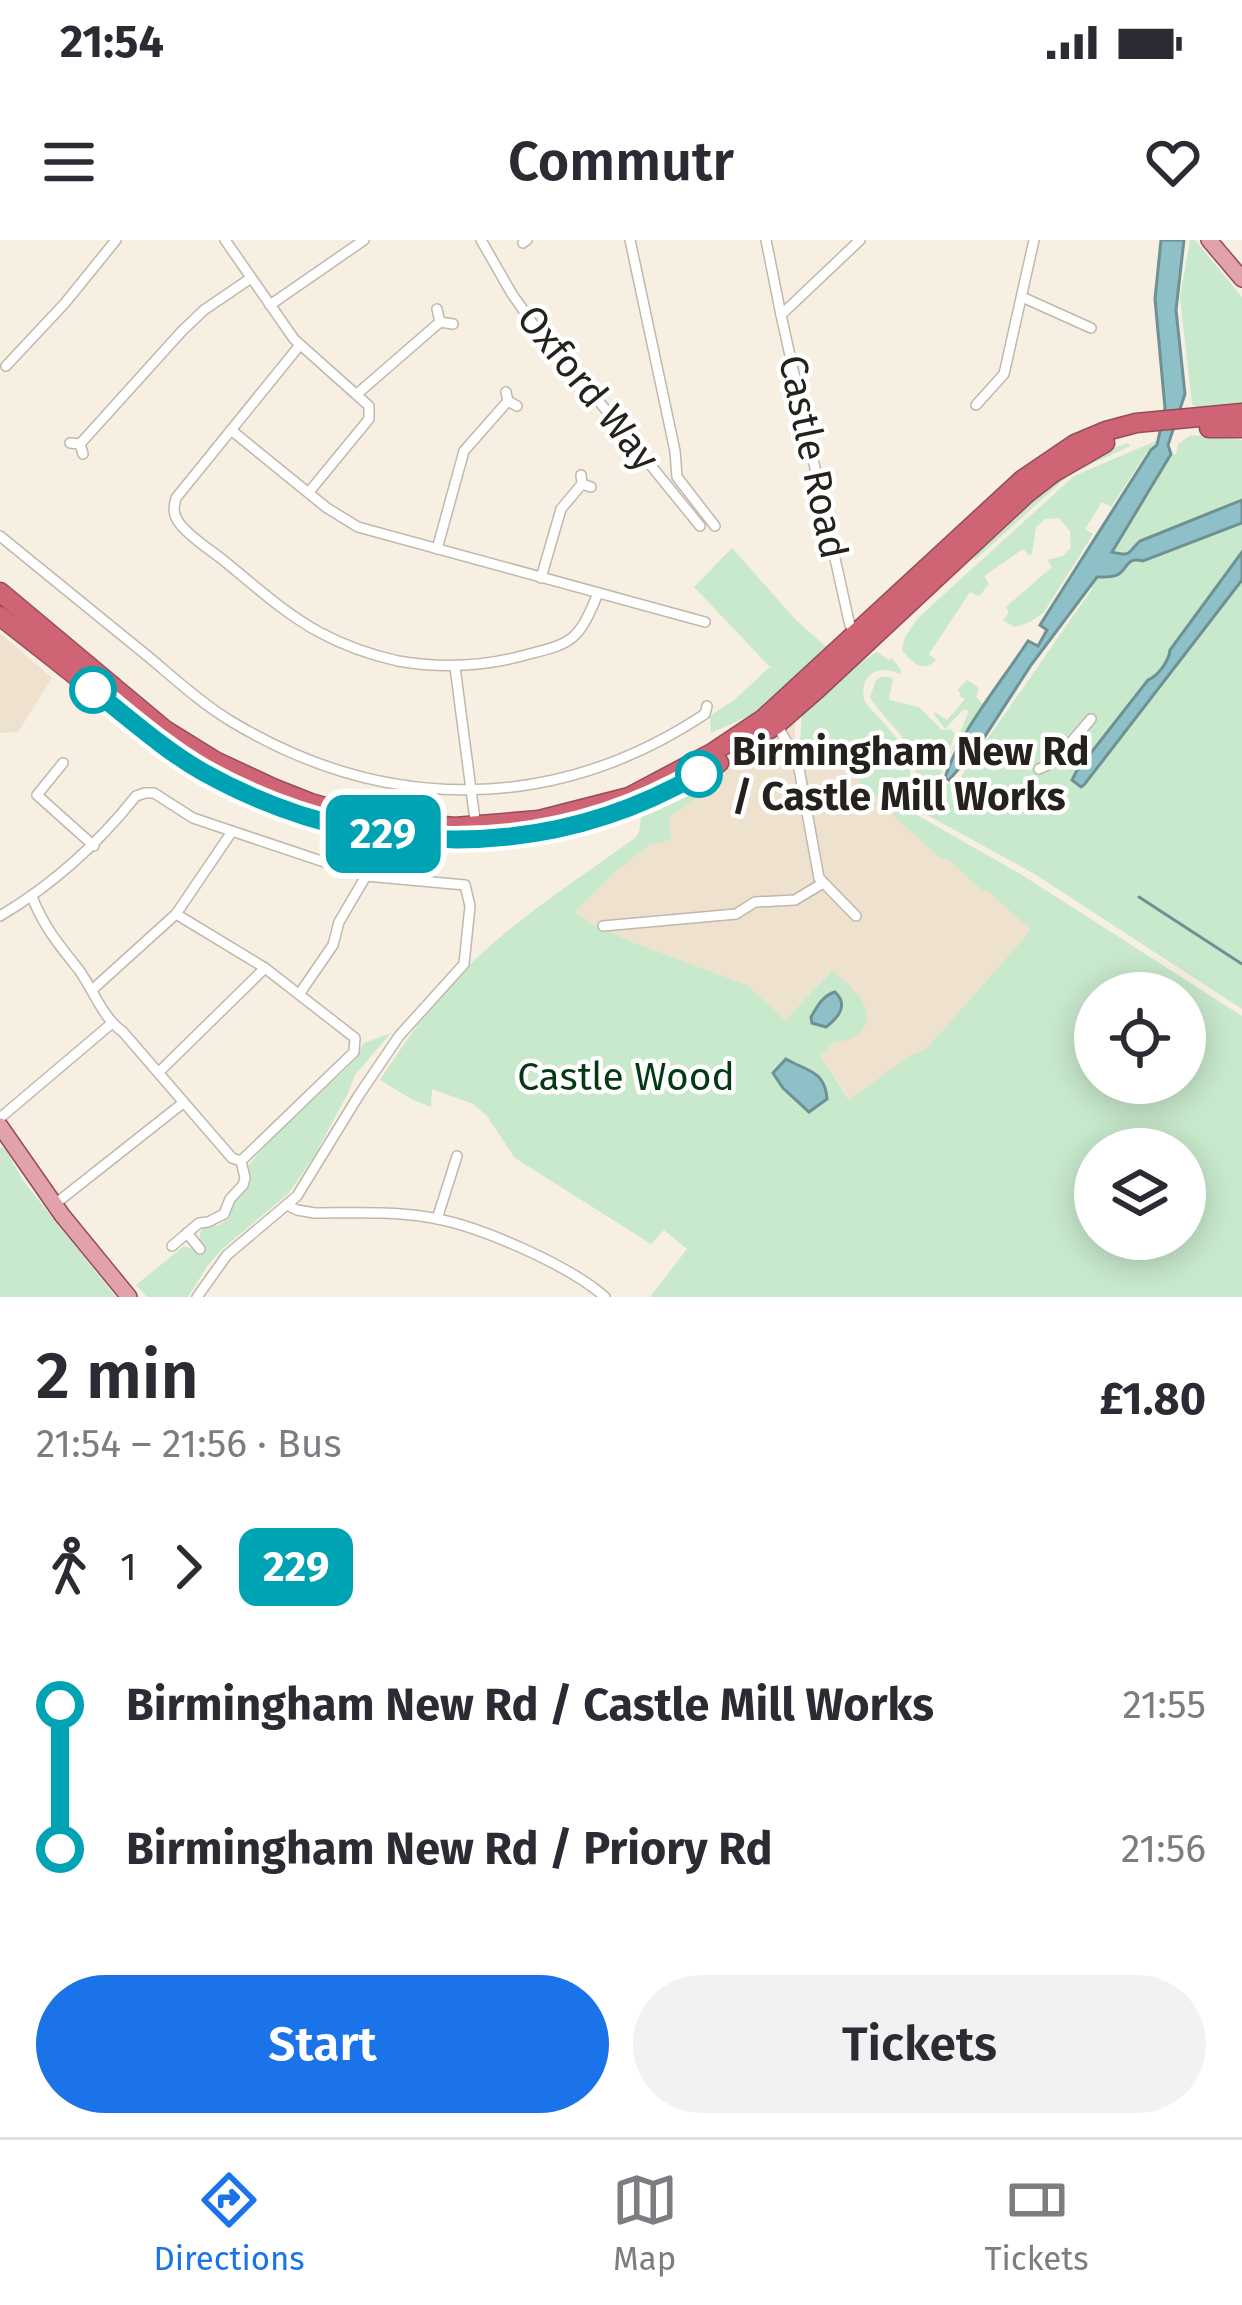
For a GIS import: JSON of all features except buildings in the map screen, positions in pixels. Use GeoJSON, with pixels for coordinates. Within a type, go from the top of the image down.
{"type":"FeatureCollection","features":[{"type":"Feature","properties":{"kind":"highway"},"geometry":{"type":"LineString","coordinates":[[772,719],[858,632],[1022,480],[1053,458],[1106,431],[1238,419]]}},
{"type":"Feature","properties":{"kind":"highway"},"geometry":{"type":"LineString","coordinates":[[0,616],[203,772],[300,816],[362,832],[443,841],[629,797],[772,719],[1026,494],[1100,445],[1161,424]]}},
{"type":"Feature","properties":{"kind":"highway"},"geometry":{"type":"LineString","coordinates":[[0,592],[165,730],[215,761],[311,803],[367,819],[476,833]]}},
{"type":"Feature","properties":{"kind":"main road"},"geometry":{"type":"LineString","coordinates":[[1209,240],[1242,279]]}},
{"type":"Feature","properties":{"kind":"main road"},"geometry":{"type":"LineString","coordinates":[[1,1128],[129,1296]]}},
{"type":"Feature","properties":{"kind":"street"},"geometry":{"type":"LineString","coordinates":[[5,369],[116,240]]}},
{"type":"Feature","properties":{"kind":"street"},"geometry":{"type":"LineString","coordinates":[[225,240],[300,345],[369,406],[369,419],[309,492]]}},
{"type":"Feature","properties":{"kind":"street"},"geometry":{"type":"LineString","coordinates":[[270,305],[364,240]]}},
{"type":"Feature","properties":{"kind":"street"},"geometry":{"type":"LineString","coordinates":[[630,240],[675,451],[676,477],[715,526]]}},
{"type":"Feature","properties":{"kind":"street"},"geometry":{"type":"LineString","coordinates":[[766,240],[782,315]]}},
{"type":"Feature","properties":{"kind":"street","name":"Castle Road"},"geometry":{"type":"LineString","coordinates":[[858,632],[848,617],[782,315],[860,240]]}},
{"type":"Feature","properties":{"kind":"street"},"geometry":{"type":"LineString","coordinates":[[976,405],[1004,374],[1034,240]]}},
{"type":"Feature","properties":{"kind":"street","name":"Oxford Way"},"geometry":{"type":"LineString","coordinates":[[479,242],[552,351],[700,526]]}},
{"type":"Feature","properties":{"kind":"street"},"geometry":{"type":"LineString","coordinates":[[78,447],[182,331],[251,278]]}},
{"type":"Feature","properties":{"kind":"street"},"geometry":{"type":"LineString","coordinates":[[1022,298],[1090,328]]}},
{"type":"Feature","properties":{"kind":"street"},"geometry":{"type":"LineString","coordinates":[[357,394],[446,323],[437,309]]}},
{"type":"Feature","properties":{"kind":"street"},"geometry":{"type":"LineString","coordinates":[[300,345],[176,498],[174,513],[188,531],[298,619],[323,634],[398,661],[455,667],[500,662],[565,644],[585,626],[598,593]]}},
{"type":"Feature","properties":{"kind":"street"},"geometry":{"type":"LineString","coordinates":[[437,549],[464,451],[510,400]]}},
{"type":"Feature","properties":{"kind":"street"},"geometry":{"type":"LineString","coordinates":[[231,430],[358,527],[705,622]]}},
{"type":"Feature","properties":{"kind":"street"},"geometry":{"type":"LineString","coordinates":[[541,578],[561,509],[585,482]]}},
{"type":"Feature","properties":{"kind":"street"},"geometry":{"type":"LineString","coordinates":[[0,536],[224,717],[309,761],[354,775],[435,790],[523,786],[606,765],[675,734],[705,714],[706,706]]}},
{"type":"Feature","properties":{"kind":"street"},"geometry":{"type":"LineString","coordinates":[[455,667],[476,833]]}},
{"type":"Feature","properties":{"kind":"street"},"geometry":{"type":"LineString","coordinates":[[772,719],[798,763],[817,871],[856,916]]}},
{"type":"Feature","properties":{"kind":"street"},"geometry":{"type":"LineString","coordinates":[[1039,769],[1054,762],[1091,719]]}},
{"type":"Feature","properties":{"kind":"street"},"geometry":{"type":"LineString","coordinates":[[63,763],[37,795],[94,846]]}},
{"type":"Feature","properties":{"kind":"street"},"geometry":{"type":"LineString","coordinates":[[0,916],[32,897],[94,846],[136,796],[145,793],[193,818],[366,876],[465,885],[470,906],[464,964],[399,1036],[289,1205],[227,1255],[196,1297]]}},
{"type":"Feature","properties":{"kind":"street"},"geometry":{"type":"LineString","coordinates":[[92,990],[176,914],[231,832]]}},
{"type":"Feature","properties":{"kind":"street"},"geometry":{"type":"LineString","coordinates":[[300,993],[333,945],[339,922],[366,876]]}},
{"type":"Feature","properties":{"kind":"street"},"geometry":{"type":"LineString","coordinates":[[603,926],[736,914],[755,902],[796,900],[823,883]]}},
{"type":"Feature","properties":{"kind":"street"},"geometry":{"type":"LineString","coordinates":[[32,897],[55,942],[111,1024],[124,1032],[232,1158],[244,1160]]}},
{"type":"Feature","properties":{"kind":"street"},"geometry":{"type":"LineString","coordinates":[[172,1246],[199,1223],[224,1214],[243,1185],[244,1160],[356,1046],[353,1034],[300,993],[176,914]]}},
{"type":"Feature","properties":{"kind":"street"},"geometry":{"type":"LineString","coordinates":[[159,1072],[265,968]]}},
{"type":"Feature","properties":{"kind":"street"},"geometry":{"type":"LineString","coordinates":[[1,1128],[111,1024]]}},
{"type":"Feature","properties":{"kind":"street"},"geometry":{"type":"LineString","coordinates":[[55,1204],[183,1103]]}},
{"type":"Feature","properties":{"kind":"street"},"geometry":{"type":"LineString","coordinates":[[437,1219],[457,1156]]}},
{"type":"Feature","properties":{"kind":"street"},"geometry":{"type":"LineString","coordinates":[[289,1205],[315,1213],[437,1219],[509,1242],[605,1297]]}},
{"type":"Feature","properties":{"kind":"street"},"geometry":{"type":"LineString","coordinates":[[187,1233],[200,1249]]}},
{"type":"Feature","properties":{"kind":"shaded area"},"geometry":{"type":"Polygon","coordinates":[[[0,633],[52,678],[18,732],[0,733],[0,633]]]}},
{"type":"Feature","properties":{"kind":"shaded area"},"geometry":{"type":"Polygon","coordinates":[[[795,717],[800,754],[818,745],[1031,930],[927,1048],[850,1100],[820,1056],[834,1042],[831,970],[785,1020],[749,986],[637,944],[575,912],[649,844],[671,840],[669,817],[699,796],[688,774],[795,717]]]}},
{"type":"Feature","properties":{"kind":"green space"},"geometry":{"type":"Polygon","coordinates":[[[1190,240],[1195,240],[1242,297],[1242,409],[1208,413],[1192,404],[1180,298],[1190,240]]]}},
{"type":"Feature","properties":{"kind":"green space"},"geometry":{"type":"Polygon","coordinates":[[[1191,435],[1242,440],[1242,1009],[1206,986],[1206,972],[1185,972],[1033,873],[918,810],[912,753],[870,697],[876,680],[891,678],[889,700],[919,707],[942,730],[950,729],[955,734],[940,776],[946,784],[958,781],[1092,589],[1089,586],[1171,454],[1176,454],[1178,444],[1191,435]]]}},
{"type":"Feature","properties":{"kind":"green space"},"geometry":{"type":"Polygon","coordinates":[[[1158,440],[1111,507],[1102,502],[1085,529],[1093,534],[1044,612],[1014,627],[1003,620],[1009,612],[1006,607],[1052,567],[1047,560],[1071,548],[1070,531],[1059,518],[1045,519],[1036,527],[1030,556],[1023,549],[984,576],[989,584],[979,596],[970,592],[929,654],[936,660],[922,666],[902,650],[918,618],[1074,476],[1158,440]]]}},
{"type":"Feature","properties":{"kind":"green space"},"geometry":{"type":"Polygon","coordinates":[[[1130,446],[1070,474],[975,560],[971,553],[1044,489],[1084,462],[1130,446]]]}},
{"type":"Feature","properties":{"kind":"green space"},"geometry":{"type":"Polygon","coordinates":[[[732,548],[797,621],[829,649],[751,715],[711,733],[710,716],[770,667],[694,587],[732,548]]]}},
{"type":"Feature","properties":{"kind":"green space","name":"Castle Wood"},"geometry":{"type":"Polygon","coordinates":[[[877,652],[892,658],[901,675],[878,671],[867,679],[863,693],[908,760],[910,811],[1022,875],[1173,972],[1074,972],[1074,1104],[1206,1104],[1206,993],[1242,1016],[1242,1297],[650,1297],[687,1249],[664,1230],[651,1244],[515,1158],[487,1116],[473,1104],[432,1089],[431,1107],[380,1080],[442,994],[472,962],[635,838],[641,817],[697,792],[699,796],[669,817],[671,840],[649,845],[575,912],[637,944],[749,986],[785,1020],[832,970],[859,997],[867,1013],[859,1033],[834,1042],[820,1056],[849,1100],[927,1048],[1031,930],[986,889],[945,857],[941,859],[895,812],[822,751],[804,763],[800,754],[817,744],[800,741],[802,716],[850,669],[877,652]]]}},
{"type":"Feature","properties":{"kind":"green space"},"geometry":{"type":"Polygon","coordinates":[[[967,680],[979,688],[976,697],[983,704],[950,755],[969,711],[963,710],[945,729],[934,714],[947,720],[965,699],[957,690],[967,680]]]}},
{"type":"Feature","properties":{"kind":"green space"},"geometry":{"type":"Polygon","coordinates":[[[391,1033],[355,1075],[315,1155],[288,1194],[222,1249],[188,1297],[147,1297],[136,1285],[184,1246],[199,1252],[204,1227],[230,1217],[232,1205],[248,1185],[248,1166],[272,1137],[352,1063],[364,1043],[391,1033]]]}},
{"type":"Feature","properties":{"kind":"green space"},"geometry":{"type":"Polygon","coordinates":[[[0,1147],[6,1150],[24,1182],[116,1297],[0,1297],[0,1147]]]}},
{"type":"Feature","properties":{"kind":"water"},"geometry":{"type":"Polygon","coordinates":[[[1161,240],[1184,240],[1176,310],[1185,394],[1168,445],[1171,454],[1112,552],[1126,554],[1140,541],[1242,500],[1242,523],[1143,561],[1131,561],[1116,575],[1097,577],[1031,665],[978,747],[949,780],[945,778],[951,761],[970,726],[1028,641],[1038,646],[1047,630],[1040,625],[1157,445],[1165,408],[1155,299],[1161,240]]]}},
{"type":"Feature","properties":{"kind":"water"},"geometry":{"type":"Polygon","coordinates":[[[1242,552],[1242,580],[1081,787],[1072,780],[1076,772],[1162,668],[1170,650],[1242,552]]]}},
{"type":"Feature","properties":{"kind":"water"},"geometry":{"type":"Polygon","coordinates":[[[835,992],[841,1002],[838,1015],[826,1027],[812,1023],[818,1005],[835,992]]]}},
{"type":"Feature","properties":{"kind":"water"},"geometry":{"type":"Polygon","coordinates":[[[786,1059],[823,1082],[827,1099],[809,1112],[773,1073],[786,1059]]]}},
{"type":"Feature","properties":{"kind":"waterway"},"geometry":{"type":"LineString","coordinates":[[1139,897],[1242,964]]}},
{"type":"Feature","properties":{"kind":"bus line","name":"229"},"geometry":{"type":"LineString","coordinates":[[93,690],[203,772],[300,816],[362,832],[443,841],[544,832],[590,823],[648,801],[699,774]]}},
{"type":"Feature","properties":{"kind":"place","name":"Birmingham New Rd / Castle Mill Works"},"geometry":{"type":"Point","coordinates":[699,774]}}]}
